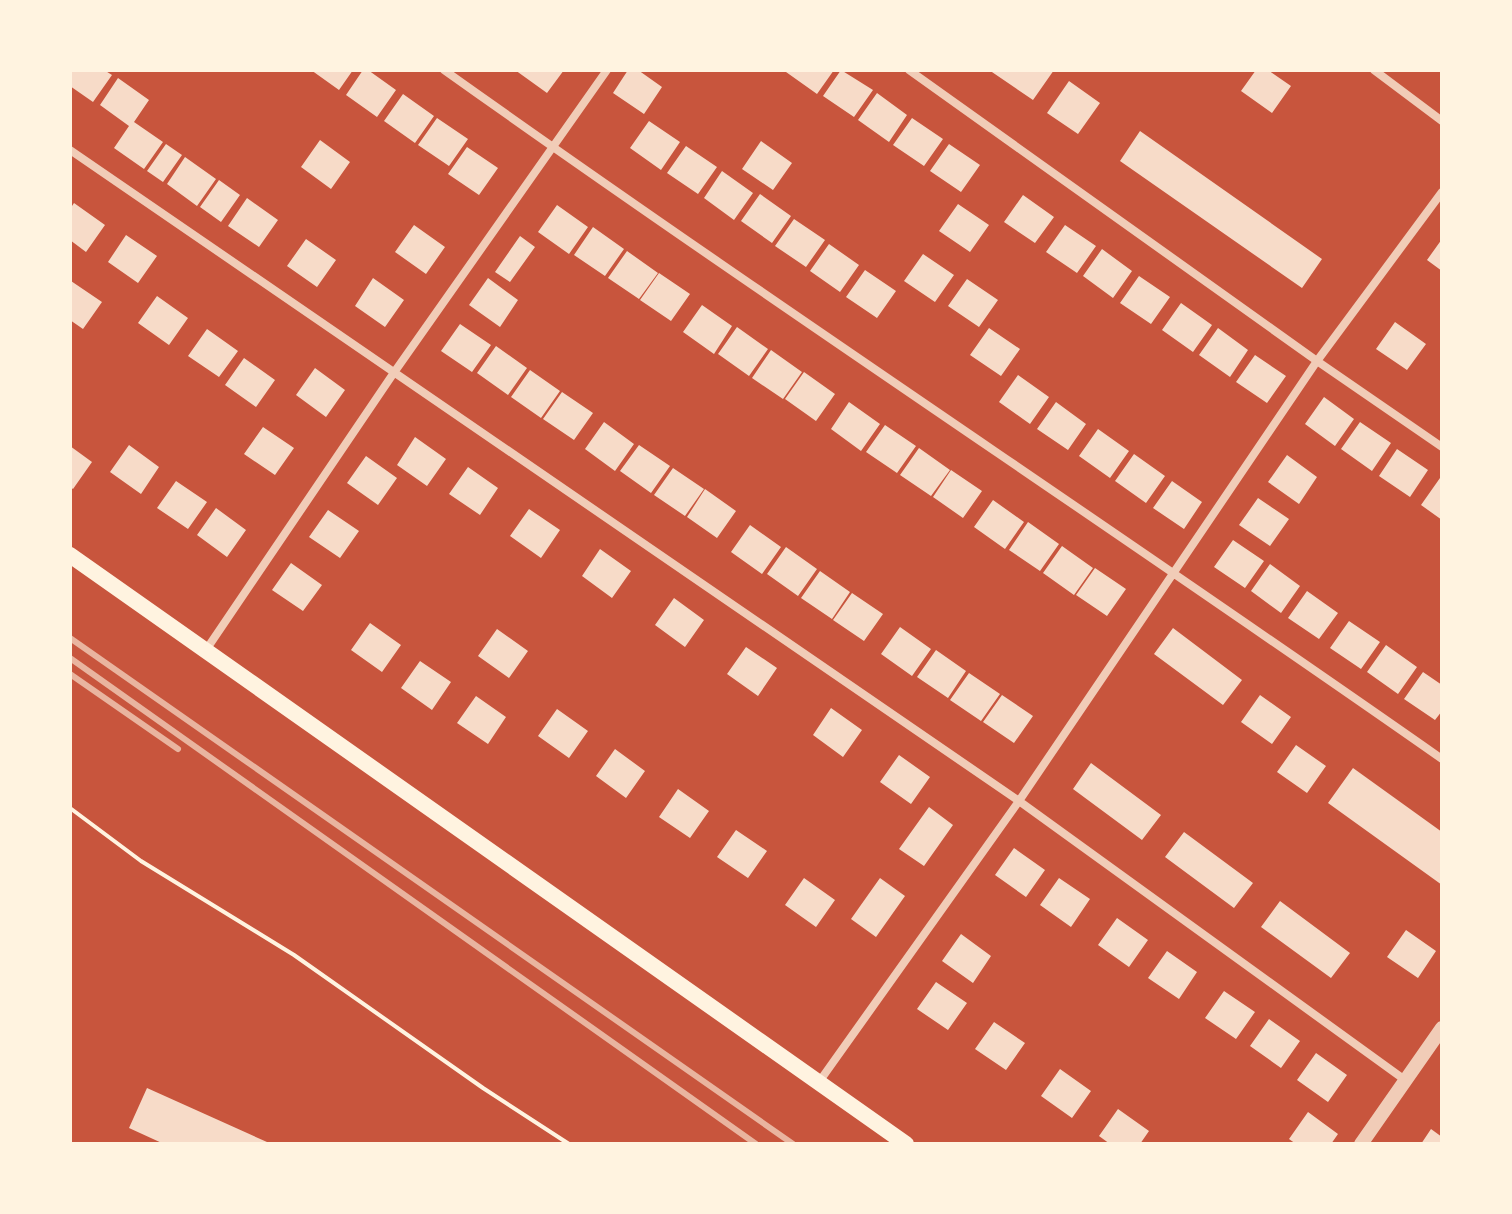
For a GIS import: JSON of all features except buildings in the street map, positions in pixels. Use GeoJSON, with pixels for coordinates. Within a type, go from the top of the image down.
{"type":"FeatureCollection","features":[{"type":"Feature","properties":{"kind":"main road"},"geometry":{"type":"LineString","coordinates":[[70,555],[906,1144]]}},
{"type":"Feature","properties":{"kind":"street"},"geometry":{"type":"LineString","coordinates":[[444,70],[553,148],[1174,571],[1442,759]]}},
{"type":"Feature","properties":{"kind":"street"},"geometry":{"type":"LineString","coordinates":[[206,650],[393,374],[607,70]]}},
{"type":"Feature","properties":{"kind":"street"},"geometry":{"type":"LineString","coordinates":[[909,70],[1442,447]]}},
{"type":"Feature","properties":{"kind":"street"},"geometry":{"type":"LineString","coordinates":[[1374,70],[1442,121]]}},
{"type":"Feature","properties":{"kind":"street"},"geometry":{"type":"LineString","coordinates":[[70,150],[1019,801],[1405,1080]]}},
{"type":"Feature","properties":{"kind":"street"},"geometry":{"type":"LineString","coordinates":[[818,1083],[1019,801],[1317,361],[1442,192]]}},
{"type":"Feature","properties":{"kind":"street"},"geometry":{"type":"LineString","coordinates":[[1361,1144],[1442,1028]]}},
{"type":"Feature","properties":{"kind":"path"},"geometry":{"type":"LineString","coordinates":[[70,808],[141,861],[294,955],[483,1088],[569,1144]]}},
{"type":"Feature","properties":{"kind":"railway"},"geometry":{"type":"LineString","coordinates":[[70,638],[793,1144]]}},
{"type":"Feature","properties":{"kind":"railway"},"geometry":{"type":"LineString","coordinates":[[70,658],[756,1144]]}},
{"type":"Feature","properties":{"kind":"railway"},"geometry":{"type":"LineString","coordinates":[[70,674],[178,749]]}}]}
